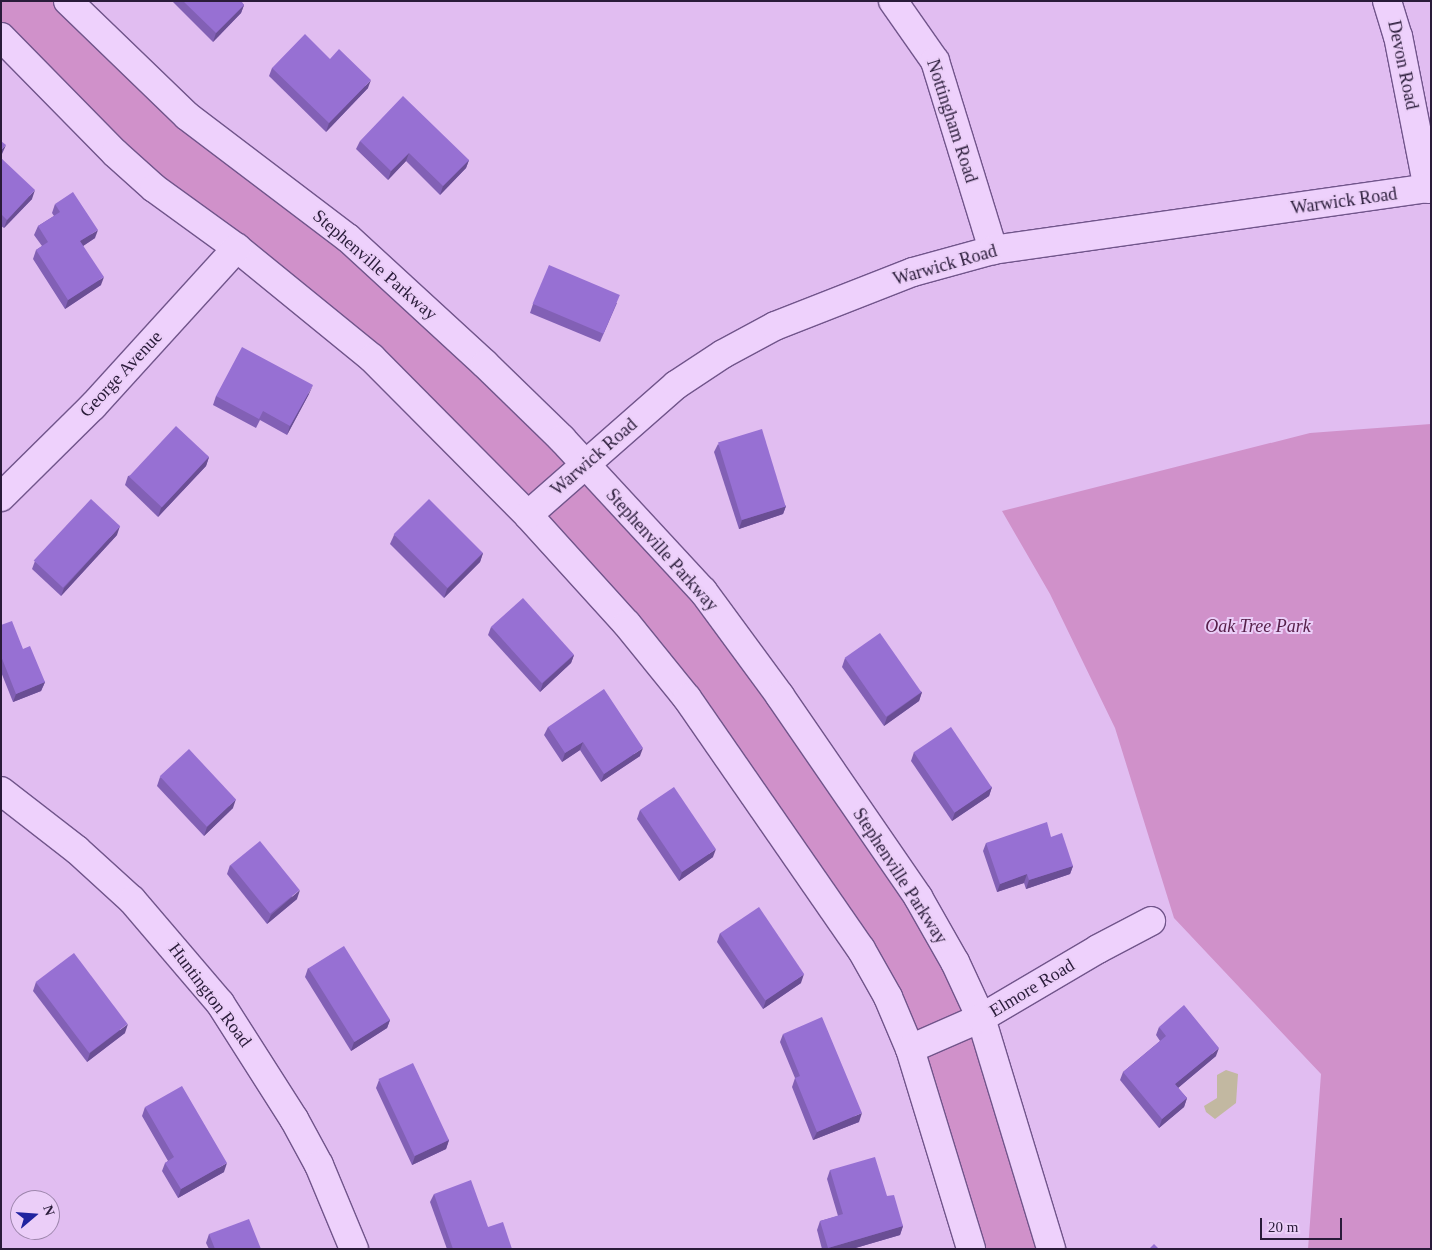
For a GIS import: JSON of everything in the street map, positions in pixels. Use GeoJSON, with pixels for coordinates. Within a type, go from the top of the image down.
{"type":"FeatureCollection","features":[{"type":"Feature","properties":{"kind":"street","name":"Stephenville Parkway"},"geometry":{"type":"LineString","coordinates":[[68,1],[187,116],[348,238],[485,364],[585,464],[703,591],[780,696],[918,897],[955,962],[981,1018],[1051,1249]]}},
{"type":"Feature","properties":{"kind":"street","name":"Nottingham Road"},"geometry":{"type":"LineString","coordinates":[[893,1],[935,61],[993,250]]}},
{"type":"Feature","properties":{"kind":"street","name":"Devon Road"},"geometry":{"type":"LineString","coordinates":[[1387,1],[1398,36],[1429,189]]}},
{"type":"Feature","properties":{"kind":"street"},"geometry":{"type":"LineString","coordinates":[[1,36],[115,153],[154,188],[237,248],[372,358],[528,515],[627,624],[688,698],[861,949],[888,997],[910,1048],[971,1249]]}},
{"type":"Feature","properties":{"kind":"street","name":"Warwick Road"},"geometry":{"type":"LineString","coordinates":[[528,515],[676,385],[723,354],[775,326],[913,272],[993,250],[1429,189]]}},
{"type":"Feature","properties":{"kind":"street","name":"George Avenue"},"geometry":{"type":"LineString","coordinates":[[1,497],[93,406],[237,248]]}},
{"type":"Feature","properties":{"kind":"street","name":"Huntington Road"},"geometry":{"type":"LineString","coordinates":[[1,791],[77,850],[132,900],[220,1003],[294,1119],[319,1165],[354,1249]]}},
{"type":"Feature","properties":{"kind":"street","name":"Elmore Road"},"geometry":{"type":"LineString","coordinates":[[910,1048],[981,1018],[1151,921]]}},
{"type":"Feature","properties":{"kind":"green space"},"geometry":{"type":"Polygon","coordinates":[[[1,1],[68,1],[307,206],[703,591],[955,962],[1051,1249],[971,1249],[911,1049],[687,698],[528,515],[237,248],[1,37],[1,1]]]}},
{"type":"Feature","properties":{"kind":"green space","name":"Oak Tree Park"},"geometry":{"type":"Polygon","coordinates":[[[1431,424],[1431,1249],[1308,1249],[1321,1074],[1174,918],[1115,728],[1050,594],[1002,511],[1310,433],[1431,424]]]}},
{"type":"Feature","properties":{"kind":"shaded area"},"geometry":{"type":"Polygon","coordinates":[[[1226,1070],[1238,1074],[1236,1103],[1215,1119],[1206,1112],[1204,1106],[1217,1098],[1217,1075],[1226,1070]]]}},
{"type":"Feature","properties":{"kind":"building"},"geometry":{"type":"Polygon","coordinates":[[[183,1],[241,1],[244,5],[216,33],[183,1]]]}},
{"type":"Feature","properties":{"kind":"building"},"geometry":{"type":"Polygon","coordinates":[[[305,34],[330,59],[339,49],[371,80],[329,123],[272,68],[305,34]]]}},
{"type":"Feature","properties":{"kind":"building"},"geometry":{"type":"Polygon","coordinates":[[[403,96],[469,160],[443,186],[409,153],[391,171],[360,141],[403,96]]]}},
{"type":"Feature","properties":{"kind":"building"},"geometry":{"type":"Polygon","coordinates":[[[1,141],[6,145],[1,150],[1,141]]]}},
{"type":"Feature","properties":{"kind":"building"},"geometry":{"type":"Polygon","coordinates":[[[1,158],[35,190],[7,220],[1,214],[1,158]]]}},
{"type":"Feature","properties":{"kind":"building"},"geometry":{"type":"Polygon","coordinates":[[[73,192],[98,230],[80,241],[104,277],[68,300],[36,250],[48,242],[38,226],[60,212],[55,204],[73,192]]]}},
{"type":"Feature","properties":{"kind":"building"},"geometry":{"type":"Polygon","coordinates":[[[549,265],[620,295],[603,334],[533,304],[549,265]]]}},
{"type":"Feature","properties":{"kind":"building"},"geometry":{"type":"Polygon","coordinates":[[[242,347],[313,385],[290,426],[263,411],[259,419],[216,396],[242,347]]]}},
{"type":"Feature","properties":{"kind":"building"},"geometry":{"type":"Polygon","coordinates":[[[176,426],[209,457],[162,507],[129,476],[176,426]]]}},
{"type":"Feature","properties":{"kind":"building"},"geometry":{"type":"Polygon","coordinates":[[[762,429],[786,506],[742,520],[718,442],[762,429]]]}},
{"type":"Feature","properties":{"kind":"building"},"geometry":{"type":"Polygon","coordinates":[[[91,499],[120,526],[63,588],[34,560],[91,499]]]}},
{"type":"Feature","properties":{"kind":"building"},"geometry":{"type":"Polygon","coordinates":[[[429,499],[483,553],[447,588],[394,534],[429,499]]]}},
{"type":"Feature","properties":{"kind":"building"},"geometry":{"type":"Polygon","coordinates":[[[523,598],[574,654],[542,683],[491,627],[523,598]]]}},
{"type":"Feature","properties":{"kind":"building"},"geometry":{"type":"Polygon","coordinates":[[[12,621],[23,649],[30,646],[45,682],[16,694],[1,656],[1,625],[12,621]]]}},
{"type":"Feature","properties":{"kind":"building"},"geometry":{"type":"Polygon","coordinates":[[[880,633],[921,692],[886,717],[845,658],[880,633]]]}},
{"type":"Feature","properties":{"kind":"building"},"geometry":{"type":"Polygon","coordinates":[[[604,689],[643,748],[604,774],[583,742],[565,753],[548,727],[604,689]]]}},
{"type":"Feature","properties":{"kind":"building"},"geometry":{"type":"Polygon","coordinates":[[[951,727],[992,788],[955,813],[914,752],[951,727]]]}},
{"type":"Feature","properties":{"kind":"building"},"geometry":{"type":"Polygon","coordinates":[[[189,749],[236,799],[207,827],[160,776],[189,749]]]}},
{"type":"Feature","properties":{"kind":"building"},"geometry":{"type":"Polygon","coordinates":[[[674,787],[716,849],[682,872],[640,810],[674,787]]]}},
{"type":"Feature","properties":{"kind":"building"},"geometry":{"type":"Polygon","coordinates":[[[1047,822],[1051,837],[1062,833],[1073,866],[1029,880],[1027,874],[1000,884],[986,843],[1047,822]]]}},
{"type":"Feature","properties":{"kind":"building"},"geometry":{"type":"Polygon","coordinates":[[[260,841],[300,890],[270,914],[230,865],[260,841]]]}},
{"type":"Feature","properties":{"kind":"building"},"geometry":{"type":"Polygon","coordinates":[[[759,907],[804,974],[765,1000],[720,933],[759,907]]]}},
{"type":"Feature","properties":{"kind":"building"},"geometry":{"type":"Polygon","coordinates":[[[344,946],[390,1020],[354,1042],[308,968],[344,946]]]}},
{"type":"Feature","properties":{"kind":"building"},"geometry":{"type":"Polygon","coordinates":[[[74,953],[128,1024],[89,1053],[36,982],[74,953]]]}},
{"type":"Feature","properties":{"kind":"building"},"geometry":{"type":"Polygon","coordinates":[[[1184,1005],[1219,1048],[1175,1084],[1187,1098],[1162,1119],[1123,1072],[1166,1036],[1159,1027],[1184,1005]]]}},
{"type":"Feature","properties":{"kind":"building"},"geometry":{"type":"Polygon","coordinates":[[[822,1017],[862,1113],[817,1132],[795,1078],[800,1076],[783,1034],[822,1017]]]}},
{"type":"Feature","properties":{"kind":"building"},"geometry":{"type":"Polygon","coordinates":[[[413,1063],[449,1140],[414,1156],[379,1079],[413,1063]]]}},
{"type":"Feature","properties":{"kind":"building"},"geometry":{"type":"Polygon","coordinates":[[[182,1086],[227,1163],[181,1189],[165,1163],[174,1157],[145,1107],[182,1086]]]}},
{"type":"Feature","properties":{"kind":"building"},"geometry":{"type":"Polygon","coordinates":[[[875,1157],[887,1196],[894,1195],[903,1226],[828,1248],[820,1221],[843,1214],[830,1170],[875,1157]]]}},
{"type":"Feature","properties":{"kind":"building"},"geometry":{"type":"Polygon","coordinates":[[[471,1180],[488,1227],[503,1222],[512,1249],[453,1249],[434,1194],[471,1180]]]}},
{"type":"Feature","properties":{"kind":"building"},"geometry":{"type":"Polygon","coordinates":[[[249,1219],[261,1249],[215,1249],[209,1234],[249,1219]]]}},
{"type":"Feature","properties":{"kind":"building"},"geometry":{"type":"Polygon","coordinates":[[[1154,1244],[1159,1249],[1149,1249],[1154,1244]]]}}]}
